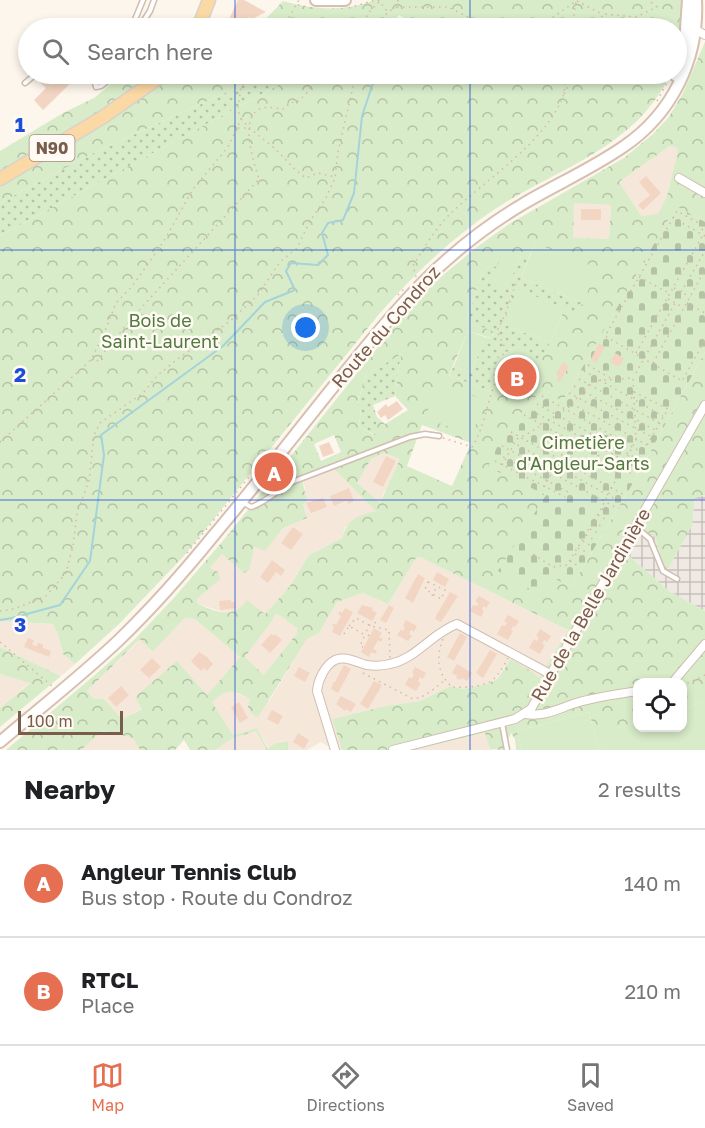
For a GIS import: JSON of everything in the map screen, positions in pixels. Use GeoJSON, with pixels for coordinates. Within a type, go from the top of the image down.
{"type":"FeatureCollection","features":[{"type":"Feature","properties":{"kind":"main road"},"geometry":{"type":"LineString","coordinates":[[202,18],[209,0]]}},
{"type":"Feature","properties":{"kind":"main road"},"geometry":{"type":"LineString","coordinates":[[316,0],[345,0]]}},
{"type":"Feature","properties":{"kind":"main road"},"geometry":{"type":"LineString","coordinates":[[688,0],[691,24],[700,33]]}},
{"type":"Feature","properties":{"kind":"main road","name":"Route du Condroz"},"geometry":{"type":"LineString","coordinates":[[687,18],[688,0]]}},
{"type":"Feature","properties":{"kind":"main road","name":"Route du Condroz"},"geometry":{"type":"LineString","coordinates":[[687,65],[700,33],[696,0]]}},
{"type":"Feature","properties":{"kind":"main road","name":"N90"},"geometry":{"type":"LineString","coordinates":[[0,179],[103,117],[150,84]]}},
{"type":"Feature","properties":{"kind":"main road","name":"Route du Condroz"},"geometry":{"type":"LineString","coordinates":[[670,96],[672,84]]}},
{"type":"Feature","properties":{"kind":"main road","name":"Route du Condroz"},"geometry":{"type":"LineString","coordinates":[[0,742],[95,662],[170,587],[238,499],[421,283],[453,253],[493,223],[624,147],[648,125],[679,84]]}},
{"type":"Feature","properties":{"kind":"street"},"geometry":{"type":"LineString","coordinates":[[679,178],[705,193]]}},
{"type":"Feature","properties":{"kind":"street","name":"Rue de la Belle Jardinière"},"geometry":{"type":"LineString","coordinates":[[393,750],[502,722],[525,714],[535,704],[705,405]]}},
{"type":"Feature","properties":{"kind":"street"},"geometry":{"type":"LineString","coordinates":[[334,750],[317,696],[317,686],[327,668],[337,659],[344,658],[367,665],[392,664],[408,657],[443,631],[457,624],[552,675]]}},
{"type":"Feature","properties":{"kind":"street"},"geometry":{"type":"LineString","coordinates":[[676,678],[705,644]]}},
{"type":"Feature","properties":{"kind":"street"},"geometry":{"type":"LineString","coordinates":[[525,714],[537,716],[574,704],[633,692]]}},
{"type":"Feature","properties":{"kind":"lane"},"geometry":{"type":"LineString","coordinates":[[136,18],[143,0]]}},
{"type":"Feature","properties":{"kind":"lane"},"geometry":{"type":"LineString","coordinates":[[145,18],[154,0]]}},
{"type":"Feature","properties":{"kind":"lane"},"geometry":{"type":"LineString","coordinates":[[238,499],[251,507],[259,505],[277,490],[292,482],[362,455],[415,435],[439,436]]}},
{"type":"Feature","properties":{"kind":"lane"},"geometry":{"type":"LineString","coordinates":[[636,527],[650,539],[663,571],[677,579]]}},
{"type":"Feature","properties":{"kind":"lane"},"geometry":{"type":"LineString","coordinates":[[502,722],[507,750]]}},
{"type":"Feature","properties":{"kind":"path"},"geometry":{"type":"LineString","coordinates":[[289,18],[299,0]]}},
{"type":"Feature","properties":{"kind":"path"},"geometry":{"type":"LineString","coordinates":[[398,0],[398,7]]}},
{"type":"Feature","properties":{"kind":"path"},"geometry":{"type":"LineString","coordinates":[[576,0],[603,14],[636,17],[657,8],[648,0]]}},
{"type":"Feature","properties":{"kind":"path"},"geometry":{"type":"LineString","coordinates":[[552,18],[576,0]]}},
{"type":"Feature","properties":{"kind":"path"},"geometry":{"type":"LineString","coordinates":[[573,18],[576,0]]}},
{"type":"Feature","properties":{"kind":"path"},"geometry":{"type":"LineString","coordinates":[[366,18],[378,1],[388,12]]}},
{"type":"Feature","properties":{"kind":"path"},"geometry":{"type":"LineString","coordinates":[[383,18],[398,7],[448,7],[470,18]]}},
{"type":"Feature","properties":{"kind":"path"},"geometry":{"type":"LineString","coordinates":[[601,18],[603,14]]}},
{"type":"Feature","properties":{"kind":"path"},"geometry":{"type":"LineString","coordinates":[[243,84],[238,110],[241,119],[249,128],[274,148],[293,169],[306,178],[318,173],[335,178]]}},
{"type":"Feature","properties":{"kind":"path"},"geometry":{"type":"LineString","coordinates":[[91,360],[97,361],[132,318],[260,179],[252,157],[249,128],[253,116],[258,110],[266,107],[283,109],[291,102],[296,103],[313,84]]}},
{"type":"Feature","properties":{"kind":"path"},"geometry":{"type":"LineString","coordinates":[[0,611],[14,609],[46,596],[66,573],[73,546],[77,513],[89,481],[93,435],[100,423],[143,393],[158,375],[230,321],[257,296],[280,262],[297,248],[335,178],[338,152],[354,84]]}},
{"type":"Feature","properties":{"kind":"path"},"geometry":{"type":"LineString","coordinates":[[563,96],[565,84]]}},
{"type":"Feature","properties":{"kind":"path"},"geometry":{"type":"LineString","coordinates":[[421,283],[415,276],[413,266],[423,248],[448,215],[523,152],[551,119],[569,84]]}},
{"type":"Feature","properties":{"kind":"path"},"geometry":{"type":"LineString","coordinates":[[0,442],[91,360],[116,303],[133,285],[164,241],[193,189],[228,147],[241,119]]}},
{"type":"Feature","properties":{"kind":"path"},"geometry":{"type":"LineString","coordinates":[[237,128],[249,128]]}},
{"type":"Feature","properties":{"kind":"path"},"geometry":{"type":"LineString","coordinates":[[636,354],[703,235],[704,226],[677,211],[605,336],[682,381],[705,340]]}},
{"type":"Feature","properties":{"kind":"path"},"geometry":{"type":"LineString","coordinates":[[673,218],[703,235]]}},
{"type":"Feature","properties":{"kind":"path"},"geometry":{"type":"LineString","coordinates":[[681,292],[705,251]]}},
{"type":"Feature","properties":{"kind":"path"},"geometry":{"type":"LineString","coordinates":[[653,364],[705,270]]}},
{"type":"Feature","properties":{"kind":"path"},"geometry":{"type":"LineString","coordinates":[[639,277],[670,293]]}},
{"type":"Feature","properties":{"kind":"path"},"geometry":{"type":"LineString","coordinates":[[439,436],[472,447],[477,439],[490,392],[498,375],[494,369],[498,357],[507,352],[497,331],[516,283]]}},
{"type":"Feature","properties":{"kind":"path"},"geometry":{"type":"LineString","coordinates":[[673,288],[690,297]]}},
{"type":"Feature","properties":{"kind":"path"},"geometry":{"type":"LineString","coordinates":[[667,299],[684,308]]}},
{"type":"Feature","properties":{"kind":"path"},"geometry":{"type":"LineString","coordinates":[[636,373],[675,303]]}},
{"type":"Feature","properties":{"kind":"path"},"geometry":{"type":"LineString","coordinates":[[687,303],[705,313]]}},
{"type":"Feature","properties":{"kind":"path"},"geometry":{"type":"LineString","coordinates":[[588,365],[613,380]]}},
{"type":"Feature","properties":{"kind":"path"},"geometry":{"type":"LineString","coordinates":[[584,371],[663,416]]}},
{"type":"Feature","properties":{"kind":"path"},"geometry":{"type":"LineString","coordinates":[[502,465],[517,439],[572,404],[592,381],[633,378],[636,440],[598,515],[567,565],[553,567],[533,554]]}},
{"type":"Feature","properties":{"kind":"path"},"geometry":{"type":"LineString","coordinates":[[579,379],[659,423]]}},
{"type":"Feature","properties":{"kind":"path"},"geometry":{"type":"LineString","coordinates":[[574,386],[656,430]]}},
{"type":"Feature","properties":{"kind":"path"},"geometry":{"type":"LineString","coordinates":[[572,404],[648,446],[668,409],[634,391]]}},
{"type":"Feature","properties":{"kind":"path"},"geometry":{"type":"LineString","coordinates":[[569,393],[652,437]]}},
{"type":"Feature","properties":{"kind":"path"},"geometry":{"type":"LineString","coordinates":[[542,396],[645,454]]}},
{"type":"Feature","properties":{"kind":"path"},"geometry":{"type":"LineString","coordinates":[[537,404],[641,461]]}},
{"type":"Feature","properties":{"kind":"path"},"geometry":{"type":"LineString","coordinates":[[532,411],[637,467]]}},
{"type":"Feature","properties":{"kind":"path"},"geometry":{"type":"LineString","coordinates":[[524,415],[634,475]]}},
{"type":"Feature","properties":{"kind":"path"},"geometry":{"type":"LineString","coordinates":[[511,432],[624,495]]}},
{"type":"Feature","properties":{"kind":"path"},"geometry":{"type":"LineString","coordinates":[[507,439],[619,501]]}},
{"type":"Feature","properties":{"kind":"path"},"geometry":{"type":"LineString","coordinates":[[502,446],[615,507]]}},
{"type":"Feature","properties":{"kind":"path"},"geometry":{"type":"LineString","coordinates":[[544,487],[564,451]]}},
{"type":"Feature","properties":{"kind":"path"},"geometry":{"type":"LineString","coordinates":[[498,454],[568,492]]}},
{"type":"Feature","properties":{"kind":"path"},"geometry":{"type":"LineString","coordinates":[[495,461],[565,497]]}},
{"type":"Feature","properties":{"kind":"path"},"geometry":{"type":"LineString","coordinates":[[184,558],[238,499]]}},
{"type":"Feature","properties":{"kind":"path"},"geometry":{"type":"LineString","coordinates":[[601,509],[611,514]]}},
{"type":"Feature","properties":{"kind":"path"},"geometry":{"type":"LineString","coordinates":[[598,515],[608,521]]}},
{"type":"Feature","properties":{"kind":"path"},"geometry":{"type":"LineString","coordinates":[[594,522],[604,528]]}},
{"type":"Feature","properties":{"kind":"path"},"geometry":{"type":"LineString","coordinates":[[589,529],[600,534]]}},
{"type":"Feature","properties":{"kind":"path"},"geometry":{"type":"LineString","coordinates":[[586,535],[596,540]]}},
{"type":"Feature","properties":{"kind":"path"},"geometry":{"type":"LineString","coordinates":[[582,541],[593,547]]}},
{"type":"Feature","properties":{"kind":"path"},"geometry":{"type":"LineString","coordinates":[[578,548],[588,553]]}},
{"type":"Feature","properties":{"kind":"path"},"geometry":{"type":"LineString","coordinates":[[574,554],[584,560]]}},
{"type":"Feature","properties":{"kind":"path"},"geometry":{"type":"LineString","coordinates":[[569,561],[580,567]]}},
{"type":"Feature","properties":{"kind":"path"},"geometry":{"type":"LineString","coordinates":[[428,582],[437,586],[445,590],[442,598],[432,595],[425,589],[428,582]]}},
{"type":"Feature","properties":{"kind":"path"},"geometry":{"type":"LineString","coordinates":[[432,595],[437,586]]}},
{"type":"Feature","properties":{"kind":"path"},"geometry":{"type":"LineString","coordinates":[[344,634],[356,618],[370,625],[389,628],[392,664]]}},
{"type":"Feature","properties":{"kind":"path"},"geometry":{"type":"LineString","coordinates":[[363,648],[360,646],[365,633],[370,625],[379,621]]}},
{"type":"Feature","properties":{"kind":"path"},"geometry":{"type":"LineString","coordinates":[[349,626],[369,636]]}},
{"type":"Feature","properties":{"kind":"path"},"geometry":{"type":"LineString","coordinates":[[443,631],[444,638],[438,659],[445,680],[452,687],[462,688],[491,681],[497,677],[511,652]]}},
{"type":"Feature","properties":{"kind":"path"},"geometry":{"type":"LineString","coordinates":[[0,642],[53,687]]}},
{"type":"Feature","properties":{"kind":"path"},"geometry":{"type":"LineString","coordinates":[[363,674],[413,699],[428,694],[445,680]]}},
{"type":"Feature","properties":{"kind":"path"},"geometry":{"type":"LineString","coordinates":[[687,684],[705,675]]}},
{"type":"Feature","properties":{"kind":"shaded area"},"geometry":{"type":"Polygon","coordinates":[[[670,146],[678,150],[667,196],[658,215],[641,216],[618,183],[670,146]]]}},
{"type":"Feature","properties":{"kind":"shaded area"},"geometry":{"type":"Polygon","coordinates":[[[574,202],[611,205],[609,239],[572,239],[574,202]]]}},
{"type":"Feature","properties":{"kind":"shaded area"},"geometry":{"type":"Polygon","coordinates":[[[385,453],[401,459],[387,491],[384,491],[380,504],[357,483],[371,458],[385,453]]]}},
{"type":"Feature","properties":{"kind":"shaded area"},"geometry":{"type":"Polygon","coordinates":[[[333,468],[377,511],[363,515],[345,527],[342,538],[309,555],[290,586],[265,614],[239,611],[229,614],[198,604],[197,599],[206,590],[210,568],[222,554],[250,569],[254,546],[265,550],[283,528],[307,518],[303,504],[307,502],[302,480],[333,468]]]}},
{"type":"Feature","properties":{"kind":"shaded area"},"geometry":{"type":"Polygon","coordinates":[[[705,495],[705,611],[669,591],[627,554],[636,537],[640,536],[644,530],[655,537],[663,565],[692,526],[695,498],[705,495]]]}},
{"type":"Feature","properties":{"kind":"shaded area"},"geometry":{"type":"Polygon","coordinates":[[[420,557],[568,630],[539,678],[505,666],[496,679],[487,684],[464,689],[450,686],[420,701],[385,706],[332,719],[342,750],[329,750],[329,747],[321,742],[307,750],[288,750],[288,741],[275,743],[269,749],[257,728],[233,735],[212,702],[221,693],[229,690],[250,699],[269,701],[307,639],[319,633],[337,602],[363,593],[388,604],[416,558],[420,557]]]}},
{"type":"Feature","properties":{"kind":"shaded area"},"geometry":{"type":"Polygon","coordinates":[[[276,612],[297,628],[297,633],[264,675],[245,657],[272,621],[276,612]]]}},
{"type":"Feature","properties":{"kind":"shaded area"},"geometry":{"type":"Polygon","coordinates":[[[185,618],[195,619],[240,657],[207,695],[177,662],[143,708],[122,719],[104,699],[94,699],[87,691],[141,639],[151,652],[185,618]]]}},
{"type":"Feature","properties":{"kind":"shaded area"},"geometry":{"type":"Polygon","coordinates":[[[0,621],[53,624],[63,654],[75,664],[61,676],[0,647],[0,621]]]}},
{"type":"Feature","properties":{"kind":"shaded area"},"geometry":{"type":"Polygon","coordinates":[[[0,674],[30,682],[0,708],[0,674]]]}},
{"type":"Feature","properties":{"kind":"shaded area"},"geometry":{"type":"Polygon","coordinates":[[[257,730],[267,750],[215,750],[233,738],[257,730]]]}},
{"type":"Feature","properties":{"kind":"shaded area"},"geometry":{"type":"Polygon","coordinates":[[[103,731],[134,738],[140,750],[81,750],[103,731]]]}},
{"type":"Feature","properties":{"kind":"shaded area"},"geometry":{"type":"Polygon","coordinates":[[[486,733],[490,749],[494,750],[414,750],[486,733]]]}},
{"type":"Feature","properties":{"kind":"green space"},"geometry":{"type":"Polygon","coordinates":[[[375,0],[681,0],[681,18],[404,18],[399,15],[397,18],[267,18],[283,1],[329,8],[363,4],[375,0]]]}},
{"type":"Feature","properties":{"kind":"green space"},"geometry":{"type":"Polygon","coordinates":[[[705,42],[705,222],[676,207],[563,401],[546,495],[537,592],[548,574],[571,587],[633,483],[705,352],[705,495],[695,498],[692,526],[668,569],[663,565],[655,537],[644,530],[640,536],[636,537],[627,554],[669,591],[705,611],[705,702],[687,707],[687,678],[633,678],[633,723],[599,734],[603,750],[599,750],[589,712],[517,731],[522,750],[516,750],[515,739],[511,733],[503,750],[490,749],[485,733],[414,750],[342,750],[332,719],[385,706],[420,701],[450,686],[464,689],[487,684],[497,679],[511,659],[539,678],[568,630],[420,557],[416,558],[388,604],[363,593],[337,602],[319,633],[307,639],[258,717],[253,715],[248,707],[250,699],[234,692],[226,692],[212,702],[233,735],[257,728],[268,749],[275,743],[288,741],[288,750],[267,750],[256,731],[233,738],[215,750],[190,750],[184,740],[175,750],[140,750],[133,738],[103,731],[81,750],[6,750],[132,642],[173,599],[227,536],[398,322],[436,281],[509,224],[624,158],[668,118],[682,95],[705,42]],[[670,146],[619,182],[641,216],[658,214],[667,196],[678,150],[670,146]],[[574,203],[573,238],[609,239],[611,205],[574,203]],[[535,243],[529,257],[521,257],[505,250],[498,266],[484,268],[466,320],[494,332],[491,338],[468,331],[449,375],[490,392],[498,375],[494,369],[498,357],[514,348],[526,352],[535,372],[565,308],[575,312],[583,303],[535,243]],[[401,354],[367,375],[357,403],[361,409],[359,426],[375,436],[377,417],[385,424],[408,410],[395,396],[401,354]],[[523,360],[506,366],[501,371],[512,391],[532,381],[523,360]],[[422,425],[407,466],[452,486],[471,443],[422,425]],[[334,435],[314,444],[321,461],[341,452],[334,435]],[[385,453],[371,459],[357,483],[380,503],[400,459],[385,453]],[[333,468],[302,479],[307,502],[303,504],[307,518],[283,528],[265,551],[254,547],[250,569],[244,573],[222,554],[210,568],[218,572],[220,579],[197,599],[198,604],[218,612],[230,612],[242,606],[247,600],[265,614],[290,586],[309,555],[342,538],[347,526],[354,519],[376,511],[333,468]],[[276,613],[245,657],[264,675],[297,633],[297,628],[276,613]],[[185,618],[152,652],[140,639],[87,691],[94,699],[104,699],[122,719],[142,709],[135,697],[177,661],[207,695],[240,657],[195,619],[185,618]]]}},
{"type":"Feature","properties":{"kind":"green space"},"geometry":{"type":"Polygon","coordinates":[[[111,84],[245,84],[89,155],[0,203],[0,151],[63,113],[94,98],[111,84]]]}},
{"type":"Feature","properties":{"kind":"green space"},"geometry":{"type":"Polygon","coordinates":[[[245,84],[281,84],[0,236],[0,203],[89,155],[245,84]]]}},
{"type":"Feature","properties":{"kind":"green space","name":"Bois de Saint-Laurent"},"geometry":{"type":"Polygon","coordinates":[[[281,84],[664,84],[637,121],[616,139],[492,211],[419,271],[380,313],[183,557],[119,624],[75,664],[63,654],[53,624],[0,621],[0,236],[281,84]]]}},
{"type":"Feature","properties":{"kind":"green space","name":"Cimetière d'Angleur-Sarts"},"geometry":{"type":"Polygon","coordinates":[[[676,206],[705,222],[705,352],[633,483],[571,587],[548,575],[537,593],[498,571],[546,495],[488,467],[504,432],[541,391],[563,401],[676,206]]]}},
{"type":"Feature","properties":{"kind":"green space"},"geometry":{"type":"Polygon","coordinates":[[[535,243],[597,268],[583,303],[521,278],[535,243]]]}},
{"type":"Feature","properties":{"kind":"green space"},"geometry":{"type":"Polygon","coordinates":[[[505,249],[521,257],[505,291],[489,283],[505,249]]]}},
{"type":"Feature","properties":{"kind":"green space"},"geometry":{"type":"Polygon","coordinates":[[[521,257],[529,257],[521,278],[583,303],[576,312],[503,324],[550,343],[535,373],[514,348],[498,357],[498,375],[490,392],[449,375],[454,366],[471,373],[485,337],[491,338],[494,333],[466,320],[484,268],[498,266],[490,283],[505,290],[521,257]]]}},
{"type":"Feature","properties":{"kind":"green space"},"geometry":{"type":"Polygon","coordinates":[[[517,289],[565,308],[550,343],[503,324],[517,289]]]}},
{"type":"Feature","properties":{"kind":"green space"},"geometry":{"type":"Polygon","coordinates":[[[468,331],[485,337],[471,373],[454,366],[468,331]]]}},
{"type":"Feature","properties":{"kind":"green space"},"geometry":{"type":"Polygon","coordinates":[[[401,353],[395,396],[373,405],[377,417],[376,436],[359,426],[361,409],[357,404],[367,375],[401,353]]]}},
{"type":"Feature","properties":{"kind":"green space"},"geometry":{"type":"Polygon","coordinates":[[[438,383],[485,400],[472,435],[425,418],[438,383]]]}},
{"type":"Feature","properties":{"kind":"green space"},"geometry":{"type":"Polygon","coordinates":[[[0,647],[61,676],[0,727],[0,708],[30,683],[0,674],[0,647]]]}},
{"type":"Feature","properties":{"kind":"green space"},"geometry":{"type":"Polygon","coordinates":[[[705,702],[705,750],[603,750],[598,734],[633,723],[633,732],[687,732],[687,707],[705,702]]]}},
{"type":"Feature","properties":{"kind":"green space"},"geometry":{"type":"Polygon","coordinates":[[[589,712],[599,750],[522,750],[517,731],[589,712]]]}},
{"type":"Feature","properties":{"kind":"building"},"geometry":{"type":"Polygon","coordinates":[[[238,0],[244,0],[266,12],[254,18],[230,18],[238,0]]]}},
{"type":"Feature","properties":{"kind":"building"},"geometry":{"type":"Polygon","coordinates":[[[42,84],[70,84],[43,110],[34,100],[46,88],[42,84]]]}},
{"type":"Feature","properties":{"kind":"building"},"geometry":{"type":"Polygon","coordinates":[[[646,176],[661,193],[643,210],[638,205],[650,195],[639,182],[646,176]]]}},
{"type":"Feature","properties":{"kind":"building"},"geometry":{"type":"Polygon","coordinates":[[[581,209],[601,209],[601,220],[581,220],[581,209]]]}},
{"type":"Feature","properties":{"kind":"building"},"geometry":{"type":"Polygon","coordinates":[[[599,343],[605,347],[596,363],[591,359],[599,343]]]}},
{"type":"Feature","properties":{"kind":"building"},"geometry":{"type":"Polygon","coordinates":[[[615,353],[624,358],[619,367],[610,362],[615,353]]]}},
{"type":"Feature","properties":{"kind":"building"},"geometry":{"type":"Polygon","coordinates":[[[514,358],[517,362],[523,360],[532,382],[512,391],[501,370],[506,368],[505,362],[514,358]]]}},
{"type":"Feature","properties":{"kind":"building"},"geometry":{"type":"Polygon","coordinates":[[[563,362],[569,366],[560,382],[556,375],[563,362]]]}},
{"type":"Feature","properties":{"kind":"building"},"geometry":{"type":"Polygon","coordinates":[[[397,401],[403,409],[388,420],[385,415],[381,418],[377,412],[386,404],[388,407],[397,401]]]}},
{"type":"Feature","properties":{"kind":"building"},"geometry":{"type":"Polygon","coordinates":[[[329,442],[334,453],[323,457],[319,446],[329,442]]]}},
{"type":"Feature","properties":{"kind":"building"},"geometry":{"type":"Polygon","coordinates":[[[386,456],[396,461],[383,487],[373,482],[386,456]]]}},
{"type":"Feature","properties":{"kind":"building"},"geometry":{"type":"Polygon","coordinates":[[[349,488],[354,501],[348,504],[347,500],[334,506],[330,496],[349,488]]]}},
{"type":"Feature","properties":{"kind":"building"},"geometry":{"type":"Polygon","coordinates":[[[323,498],[327,507],[311,513],[306,503],[323,498]]]}},
{"type":"Feature","properties":{"kind":"building"},"geometry":{"type":"Polygon","coordinates":[[[293,527],[303,534],[291,550],[281,543],[293,527]]]}},
{"type":"Feature","properties":{"kind":"building"},"geometry":{"type":"Polygon","coordinates":[[[272,560],[285,570],[281,576],[276,572],[268,583],[260,577],[272,560]]]}},
{"type":"Feature","properties":{"kind":"building"},"geometry":{"type":"Polygon","coordinates":[[[437,572],[449,579],[445,587],[433,580],[437,572]]]}},
{"type":"Feature","properties":{"kind":"building"},"geometry":{"type":"Polygon","coordinates":[[[418,574],[425,578],[413,603],[405,598],[418,574]]]}},
{"type":"Feature","properties":{"kind":"building"},"geometry":{"type":"Polygon","coordinates":[[[450,592],[458,596],[441,622],[435,619],[450,592]]]}},
{"type":"Feature","properties":{"kind":"building"},"geometry":{"type":"Polygon","coordinates":[[[479,596],[490,602],[486,608],[484,606],[481,617],[470,611],[473,605],[477,606],[478,603],[475,601],[479,596]]]}},
{"type":"Feature","properties":{"kind":"building"},"geometry":{"type":"Polygon","coordinates":[[[219,601],[235,602],[236,608],[220,610],[219,601]]]}},
{"type":"Feature","properties":{"kind":"building"},"geometry":{"type":"Polygon","coordinates":[[[362,605],[373,608],[372,610],[377,613],[372,621],[357,613],[362,605]]]}},
{"type":"Feature","properties":{"kind":"building"},"geometry":{"type":"Polygon","coordinates":[[[389,605],[394,608],[386,623],[380,620],[389,605]]]}},
{"type":"Feature","properties":{"kind":"building"},"geometry":{"type":"Polygon","coordinates":[[[345,608],[353,612],[340,636],[332,632],[334,627],[332,626],[333,623],[336,625],[341,616],[338,614],[340,611],[342,613],[345,608]]]}},
{"type":"Feature","properties":{"kind":"building"},"geometry":{"type":"Polygon","coordinates":[[[508,615],[519,621],[515,627],[513,626],[508,640],[497,634],[502,625],[505,626],[507,623],[504,621],[508,615]]]}},
{"type":"Feature","properties":{"kind":"building"},"geometry":{"type":"Polygon","coordinates":[[[406,620],[417,626],[414,632],[411,630],[409,634],[412,636],[408,641],[397,635],[401,629],[403,631],[406,620]]]}},
{"type":"Feature","properties":{"kind":"building"},"geometry":{"type":"Polygon","coordinates":[[[374,628],[382,633],[379,637],[383,639],[381,642],[378,640],[373,649],[377,651],[375,654],[371,652],[369,657],[361,652],[374,628]]]}},
{"type":"Feature","properties":{"kind":"building"},"geometry":{"type":"Polygon","coordinates":[[[540,629],[551,636],[547,642],[544,640],[542,644],[545,645],[540,654],[529,648],[534,639],[537,641],[539,637],[536,636],[540,629]]]}},
{"type":"Feature","properties":{"kind":"building"},"geometry":{"type":"Polygon","coordinates":[[[460,633],[467,637],[454,661],[447,657],[460,633]]]}},
{"type":"Feature","properties":{"kind":"building"},"geometry":{"type":"Polygon","coordinates":[[[271,634],[274,636],[275,634],[282,640],[270,653],[261,645],[271,634]]]}},
{"type":"Feature","properties":{"kind":"building"},"geometry":{"type":"Polygon","coordinates":[[[28,638],[34,640],[32,645],[43,644],[43,648],[51,651],[49,657],[24,647],[28,638]]]}},
{"type":"Feature","properties":{"kind":"building"},"geometry":{"type":"Polygon","coordinates":[[[490,650],[497,654],[483,678],[476,673],[490,650]]]}},
{"type":"Feature","properties":{"kind":"building"},"geometry":{"type":"Polygon","coordinates":[[[199,652],[213,664],[207,671],[204,668],[201,671],[191,661],[199,652]]]}},
{"type":"Feature","properties":{"kind":"building"},"geometry":{"type":"Polygon","coordinates":[[[152,658],[161,667],[149,678],[140,670],[152,658]]]}},
{"type":"Feature","properties":{"kind":"building"},"geometry":{"type":"Polygon","coordinates":[[[457,664],[472,673],[467,681],[456,678],[457,676],[452,673],[457,664]]]}},
{"type":"Feature","properties":{"kind":"building"},"geometry":{"type":"Polygon","coordinates":[[[344,665],[351,669],[338,693],[331,689],[332,683],[335,682],[344,665]]]}},
{"type":"Feature","properties":{"kind":"building"},"geometry":{"type":"Polygon","coordinates":[[[299,667],[310,673],[305,682],[294,676],[299,667]]]}},
{"type":"Feature","properties":{"kind":"building"},"geometry":{"type":"Polygon","coordinates":[[[415,667],[426,673],[423,679],[420,677],[418,681],[421,683],[416,691],[405,685],[409,677],[412,678],[415,667]]]}},
{"type":"Feature","properties":{"kind":"building"},"geometry":{"type":"Polygon","coordinates":[[[374,681],[382,685],[368,709],[360,704],[374,681]]]}},
{"type":"Feature","properties":{"kind":"building"},"geometry":{"type":"Polygon","coordinates":[[[121,686],[129,695],[116,707],[108,698],[121,686]]]}},
{"type":"Feature","properties":{"kind":"building"},"geometry":{"type":"Polygon","coordinates":[[[341,696],[356,704],[351,712],[346,709],[345,711],[336,704],[341,696]]]}},
{"type":"Feature","properties":{"kind":"building"},"geometry":{"type":"Polygon","coordinates":[[[239,702],[248,718],[240,723],[231,707],[239,702]]]}},
{"type":"Feature","properties":{"kind":"building"},"geometry":{"type":"Polygon","coordinates":[[[272,710],[283,716],[278,725],[267,719],[272,710]]]}},
{"type":"Feature","properties":{"kind":"building"},"geometry":{"type":"Polygon","coordinates":[[[298,733],[309,740],[304,749],[293,742],[298,733]]]}},
{"type":"Feature","properties":{"kind":"waterway"},"geometry":{"type":"LineString","coordinates":[[0,620],[60,605],[90,561],[104,455],[101,435],[223,346],[265,302],[295,290],[286,271],[291,263],[318,265],[328,255],[322,233],[328,223],[343,220],[354,193],[362,116],[373,84]]}},
{"type":"Feature","properties":{"kind":"place","name":"RTCL"},"geometry":{"type":"Point","coordinates":[517,377]}},
{"type":"Feature","properties":{"kind":"place","name":"Angleur Tennis Club"},"geometry":{"type":"Point","coordinates":[274,472]}}]}
